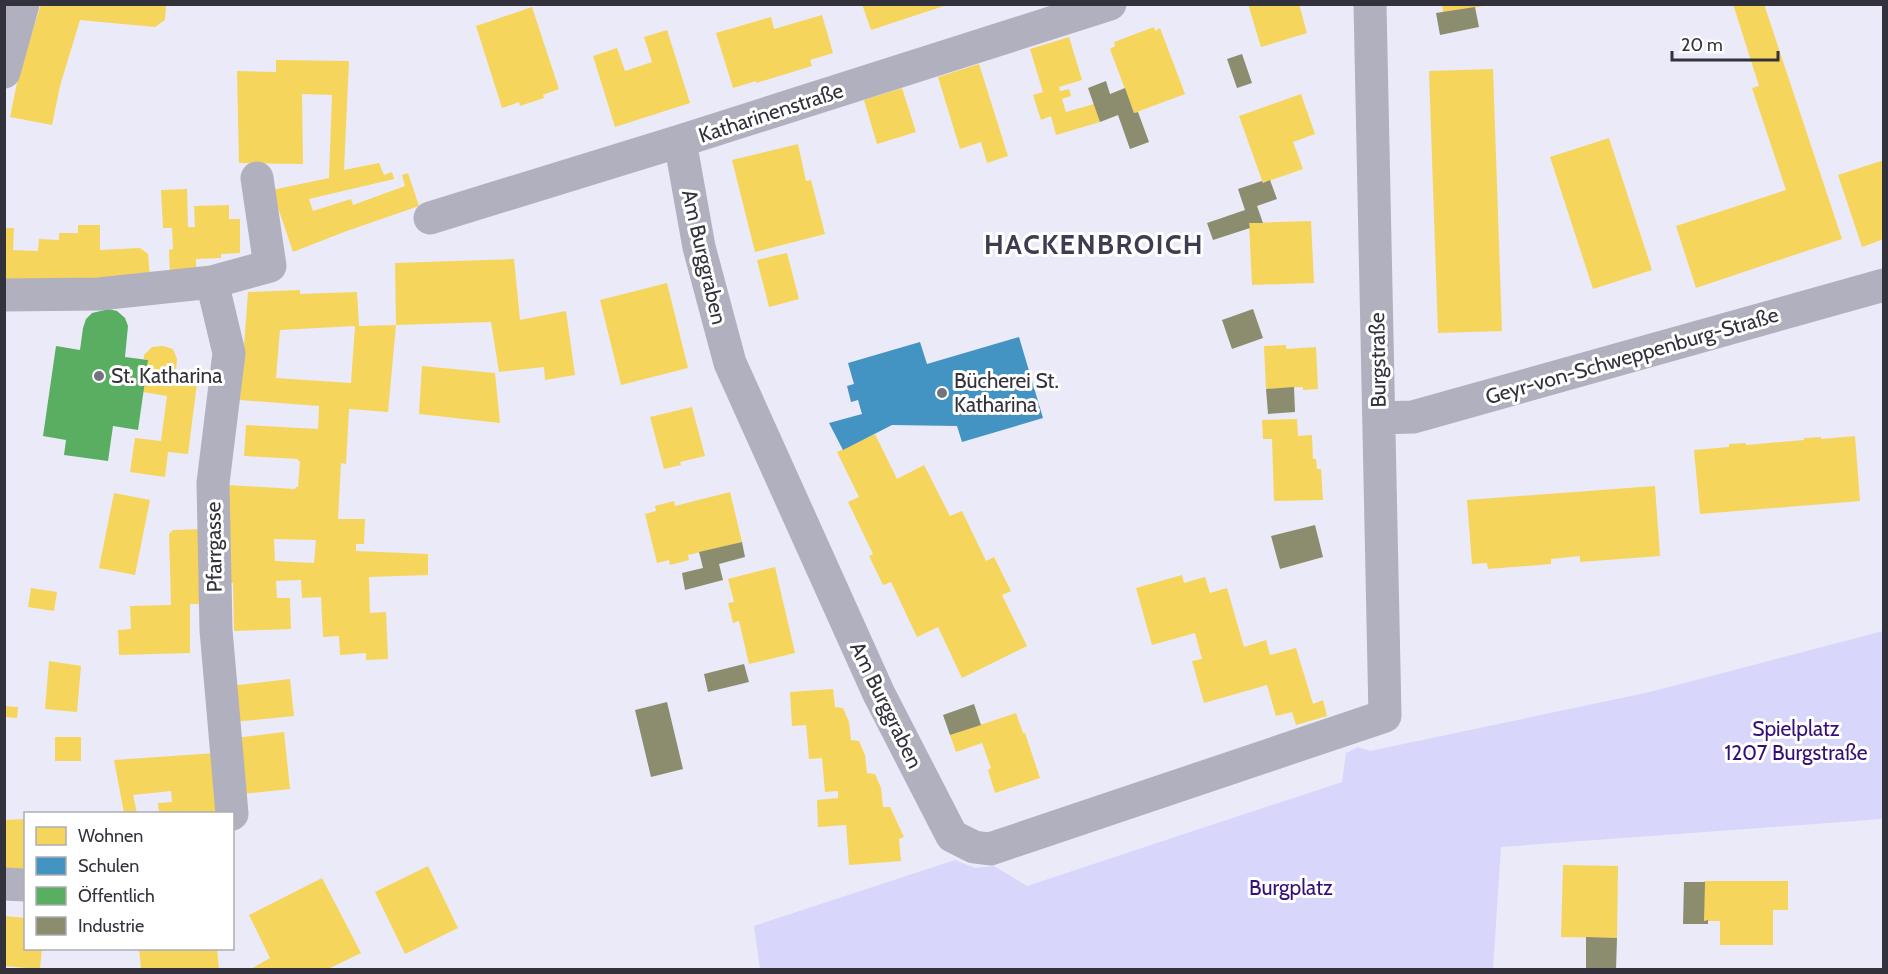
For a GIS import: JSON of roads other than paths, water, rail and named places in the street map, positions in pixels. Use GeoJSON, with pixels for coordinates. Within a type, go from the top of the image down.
{"type":"FeatureCollection","features":[{"type":"Feature","properties":{"kind":"street"},"geometry":{"type":"LineString","coordinates":[[4,72],[23,4]]}},
{"type":"Feature","properties":{"kind":"street","name":"Katharinenstraße"},"geometry":{"type":"LineString","coordinates":[[430,218],[680,141],[1037,16],[1110,4]]}},
{"type":"Feature","properties":{"kind":"street","name":"Burgstraße"},"geometry":{"type":"LineString","coordinates":[[1370,4],[1385,716]]}},
{"type":"Feature","properties":{"kind":"street","name":"Am Burggraben"},"geometry":{"type":"LineString","coordinates":[[680,141],[699,247],[729,363],[879,694],[952,836],[974,847],[990,849],[1385,716]]}},
{"type":"Feature","properties":{"kind":"street"},"geometry":{"type":"LineString","coordinates":[[4,295],[99,294],[212,282],[270,266],[257,178]]}},
{"type":"Feature","properties":{"kind":"street","name":"Pfarrgasse"},"geometry":{"type":"LineString","coordinates":[[212,282],[229,353],[213,483],[216,630],[232,812]]}},
{"type":"Feature","properties":{"kind":"street","name":"Geyr-von-Schweppenburg-Straße"},"geometry":{"type":"LineString","coordinates":[[1379,418],[1413,417],[1884,285]]}},
{"type":"Feature","properties":{"kind":"street"},"geometry":{"type":"LineString","coordinates":[[4,884],[24,885]]}},
{"type":"Feature","properties":{"kind":"place","name":"St. Katharina"},"geometry":{"type":"Point","coordinates":[99,376]}},
{"type":"Feature","properties":{"kind":"place","name":"Bücherei St. Katharina"},"geometry":{"type":"Point","coordinates":[942,393]}},
{"type":"Feature","properties":{"kind":"district","name":"HACKENBROICH"},"geometry":{"type":"Point","coordinates":[1094,245]}},
{"type":"Feature","properties":{"kind":"park label","name":"Spielplatz 1207 Burgstraße"},"geometry":{"type":"Point","coordinates":[1796,741]}},
{"type":"Feature","properties":{"kind":"park label","name":"Burgplatz"},"geometry":{"type":"Point","coordinates":[1291,888]}}]}
